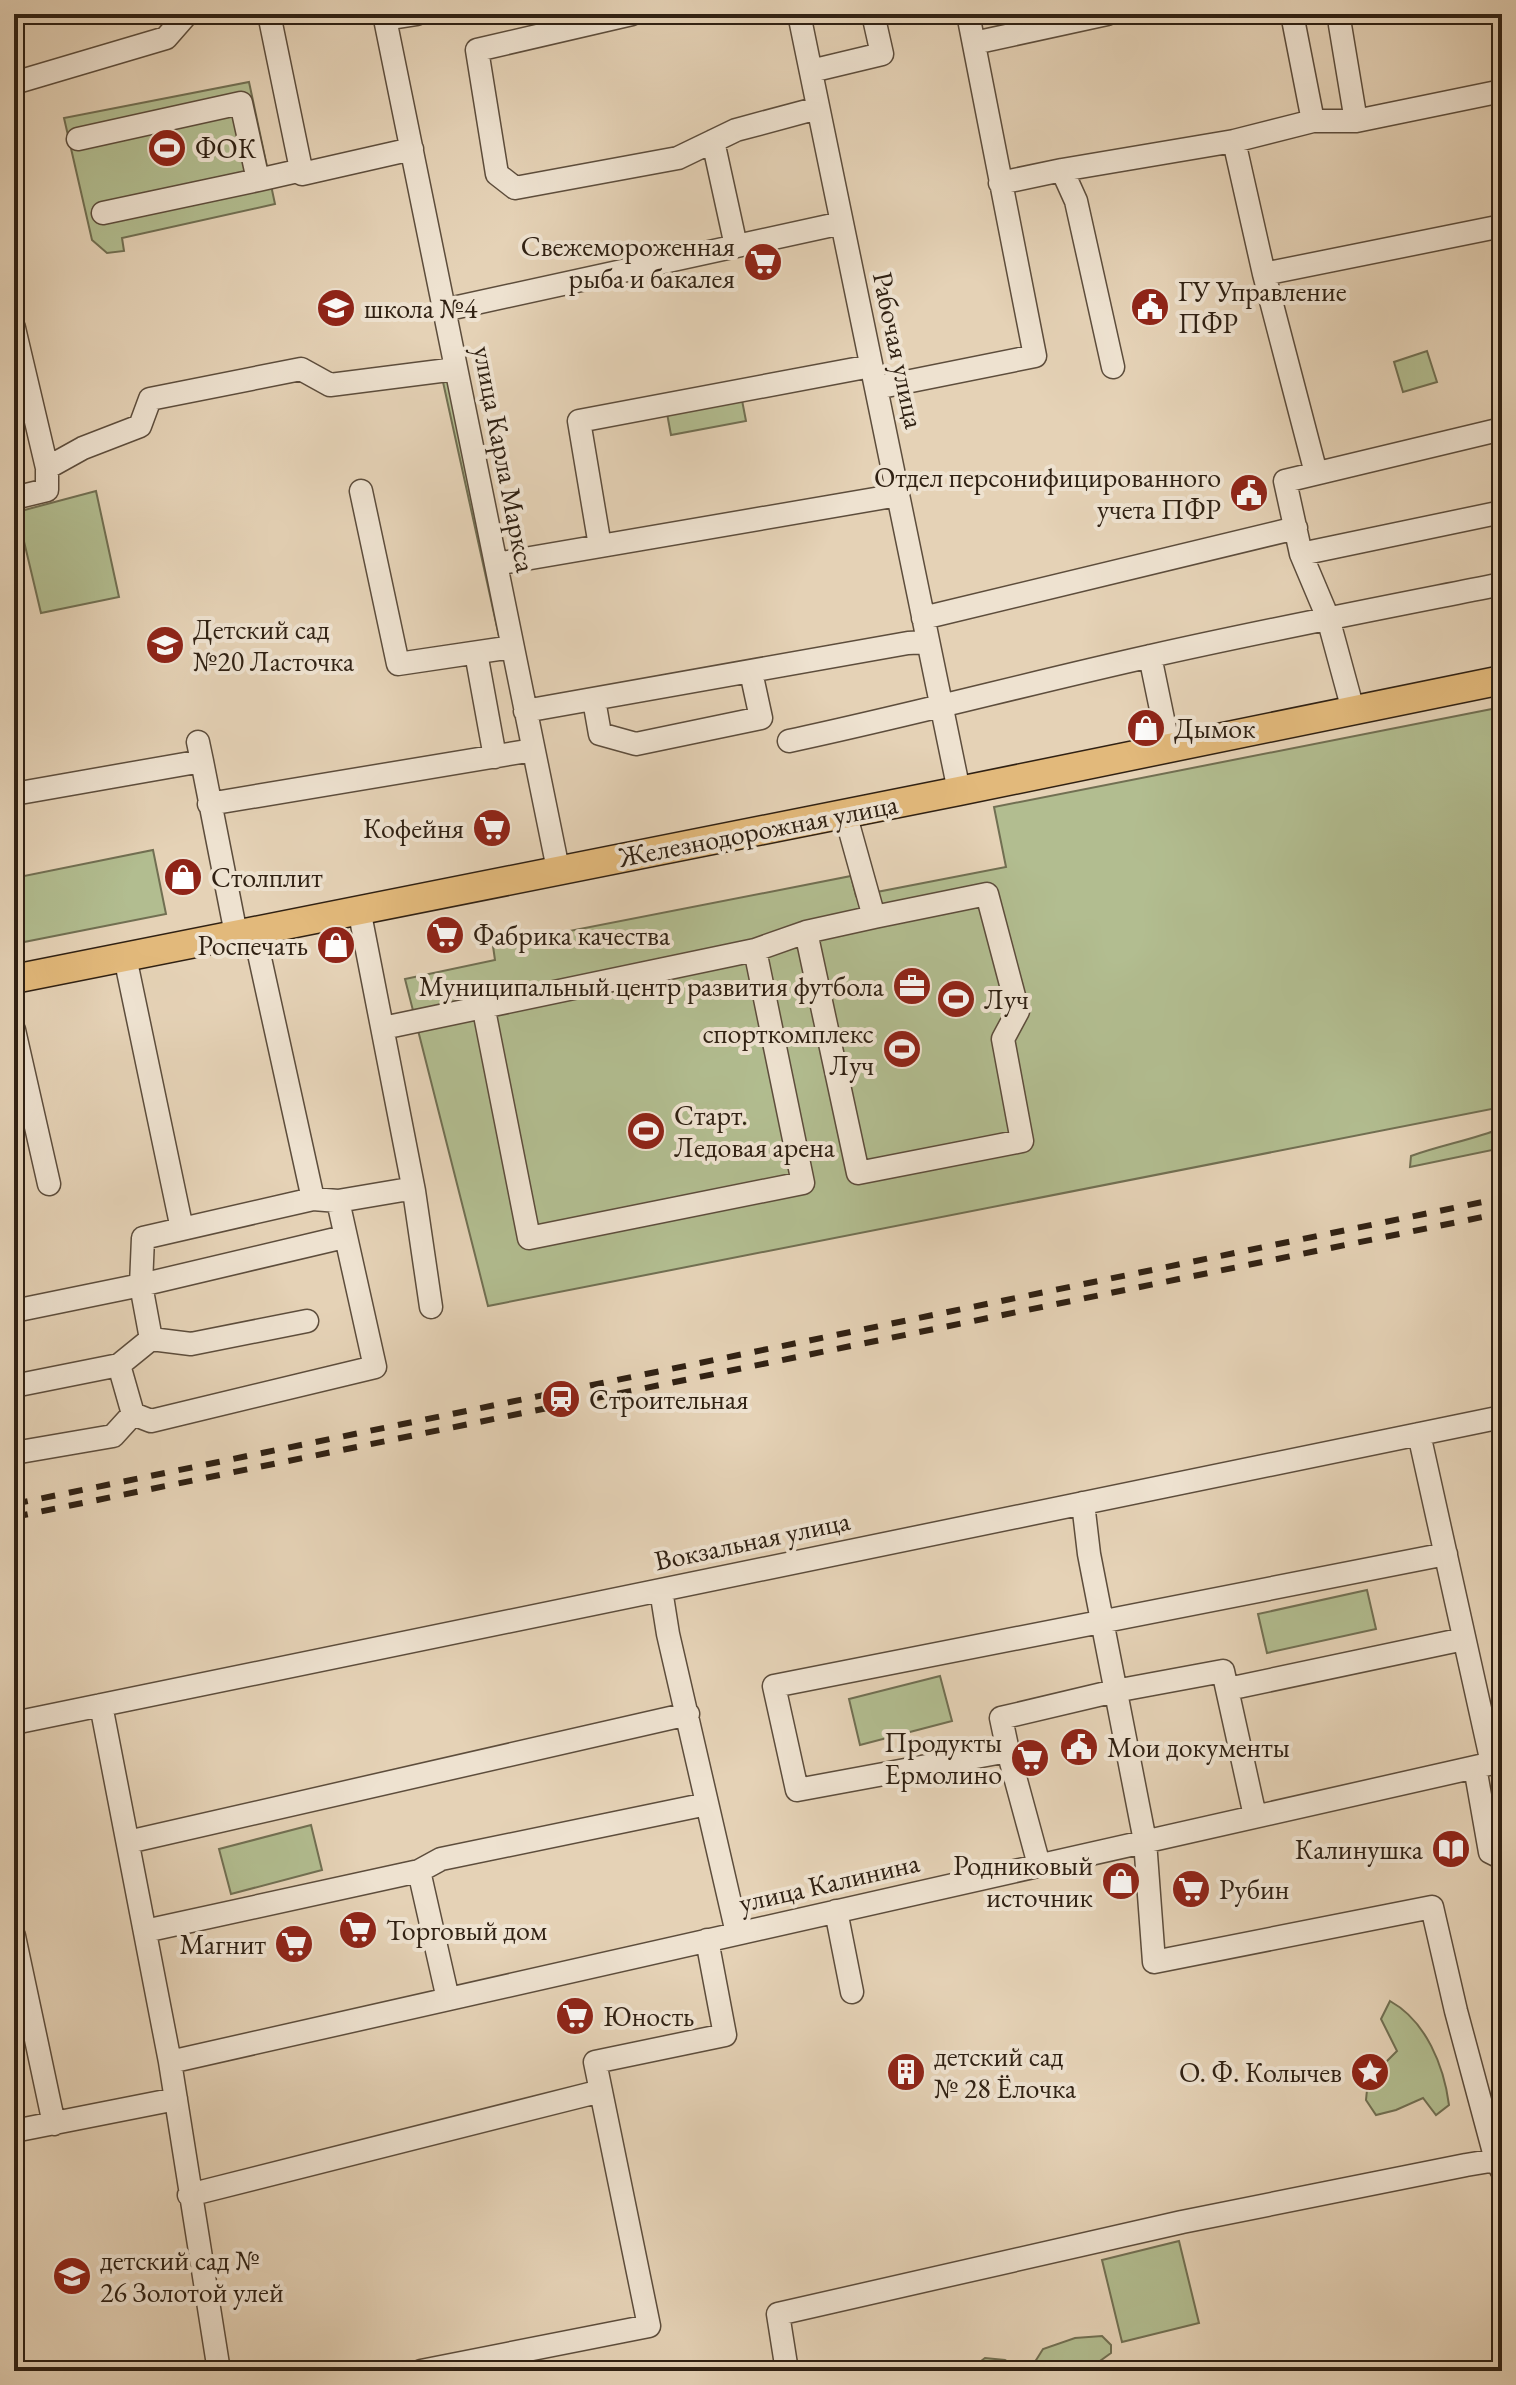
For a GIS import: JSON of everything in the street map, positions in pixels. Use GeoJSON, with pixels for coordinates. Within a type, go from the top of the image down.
{"type":"FeatureCollection","features":[{"type":"Feature","properties":{"kind":"main road","name":"Железнодорожная улица"},"geometry":{"type":"LineString","coordinates":[[14,979],[1502,680]]}},
{"type":"Feature","properties":{"kind":"street"},"geometry":{"type":"LineString","coordinates":[[14,83],[166,38],[187,14]]}},
{"type":"Feature","properties":{"kind":"street"},"geometry":{"type":"LineString","coordinates":[[269,14],[302,174],[412,149]]}},
{"type":"Feature","properties":{"kind":"street"},"geometry":{"type":"LineString","coordinates":[[384,16],[417,14]]}},
{"type":"Feature","properties":{"kind":"street"},"geometry":{"type":"LineString","coordinates":[[632,14],[477,50],[497,174],[515,188],[678,158],[736,130],[818,108]]}},
{"type":"Feature","properties":{"kind":"street","name":"Рабочая улица"},"geometry":{"type":"LineString","coordinates":[[799,14],[959,791]]}},
{"type":"Feature","properties":{"kind":"street"},"geometry":{"type":"LineString","coordinates":[[811,71],[882,54],[873,14]]}},
{"type":"Feature","properties":{"kind":"street"},"geometry":{"type":"LineString","coordinates":[[876,388],[1035,356],[968,14]]}},
{"type":"Feature","properties":{"kind":"street"},"geometry":{"type":"LineString","coordinates":[[974,43],[1107,14]]}},
{"type":"Feature","properties":{"kind":"street"},"geometry":{"type":"LineString","coordinates":[[1292,14],[1313,121]]}},
{"type":"Feature","properties":{"kind":"street","name":"улица Карла Маркса"},"geometry":{"type":"LineString","coordinates":[[384,16],[558,869]]}},
{"type":"Feature","properties":{"kind":"street"},"geometry":{"type":"LineString","coordinates":[[1340,25],[1356,121]]}},
{"type":"Feature","properties":{"kind":"street"},"geometry":{"type":"LineString","coordinates":[[1000,183],[1234,141],[1313,121],[1356,121],[1502,91]]}},
{"type":"Feature","properties":{"kind":"street"},"geometry":{"type":"LineString","coordinates":[[78,139],[241,103],[258,180]]}},
{"type":"Feature","properties":{"kind":"street"},"geometry":{"type":"LineString","coordinates":[[713,141],[736,246]]}},
{"type":"Feature","properties":{"kind":"street"},"geometry":{"type":"LineString","coordinates":[[1234,141],[1264,274],[1316,473]]}},
{"type":"Feature","properties":{"kind":"street"},"geometry":{"type":"LineString","coordinates":[[103,213],[302,170]]}},
{"type":"Feature","properties":{"kind":"street"},"geometry":{"type":"LineString","coordinates":[[1062,170],[1076,201],[1113,367]]}},
{"type":"Feature","properties":{"kind":"street"},"geometry":{"type":"LineString","coordinates":[[444,310],[842,223]]}},
{"type":"Feature","properties":{"kind":"street"},"geometry":{"type":"LineString","coordinates":[[1264,274],[1502,226]]}},
{"type":"Feature","properties":{"kind":"street"},"geometry":{"type":"LineString","coordinates":[[14,328],[47,468],[47,490],[14,498]]}},
{"type":"Feature","properties":{"kind":"street"},"geometry":{"type":"LineString","coordinates":[[600,546],[579,421],[871,366]]}},
{"type":"Feature","properties":{"kind":"street"},"geometry":{"type":"LineString","coordinates":[[47,468],[83,448],[140,426],[150,399],[301,369],[330,385],[456,369]]}},
{"type":"Feature","properties":{"kind":"street"},"geometry":{"type":"LineString","coordinates":[[1353,710],[1328,618],[1301,554],[1285,481],[1502,429]]}},
{"type":"Feature","properties":{"kind":"street"},"geometry":{"type":"LineString","coordinates":[[361,491],[398,664],[512,647]]}},
{"type":"Feature","properties":{"kind":"street"},"geometry":{"type":"LineString","coordinates":[[496,564],[898,495]]}},
{"type":"Feature","properties":{"kind":"street"},"geometry":{"type":"LineString","coordinates":[[1301,554],[1502,512]]}},
{"type":"Feature","properties":{"kind":"street"},"geometry":{"type":"LineString","coordinates":[[923,618],[1296,528]]}},
{"type":"Feature","properties":{"kind":"street"},"geometry":{"type":"LineString","coordinates":[[789,741],[1150,656],[1328,618],[1497,585],[1502,587]]}},
{"type":"Feature","properties":{"kind":"street"},"geometry":{"type":"LineString","coordinates":[[525,711],[928,642]]}},
{"type":"Feature","properties":{"kind":"street"},"geometry":{"type":"LineString","coordinates":[[476,653],[495,757]]}},
{"type":"Feature","properties":{"kind":"street"},"geometry":{"type":"LineString","coordinates":[[1150,656],[1169,748]]}},
{"type":"Feature","properties":{"kind":"street"},"geometry":{"type":"LineString","coordinates":[[594,700],[600,734],[636,744],[761,718],[751,672]]}},
{"type":"Feature","properties":{"kind":"street"},"geometry":{"type":"LineString","coordinates":[[209,804],[533,750]]}},
{"type":"Feature","properties":{"kind":"street"},"geometry":{"type":"LineString","coordinates":[[14,794],[200,752],[209,804],[313,1199]]}},
{"type":"Feature","properties":{"kind":"street"},"geometry":{"type":"LineString","coordinates":[[845,813],[874,917]]}},
{"type":"Feature","properties":{"kind":"street"},"geometry":{"type":"LineString","coordinates":[[383,1028],[755,950],[806,932],[987,894],[1018,1011],[1003,1039],[1022,1141],[858,1173],[806,932]]}},
{"type":"Feature","properties":{"kind":"street"},"geometry":{"type":"LineString","coordinates":[[359,909],[414,1191],[431,1307]]}},
{"type":"Feature","properties":{"kind":"street"},"geometry":{"type":"LineString","coordinates":[[483,1005],[529,1238],[803,1183],[755,950]]}},
{"type":"Feature","properties":{"kind":"street"},"geometry":{"type":"LineString","coordinates":[[125,957],[182,1229]]}},
{"type":"Feature","properties":{"kind":"street"},"geometry":{"type":"LineString","coordinates":[[14,1030],[49,1184]]}},
{"type":"Feature","properties":{"kind":"street"},"geometry":{"type":"LineString","coordinates":[[151,1339],[141,1285],[143,1238],[313,1199],[338,1201],[403,1190],[414,1191]]}},
{"type":"Feature","properties":{"kind":"street"},"geometry":{"type":"LineString","coordinates":[[133,1414],[151,1421],[375,1367],[338,1201]]}},
{"type":"Feature","properties":{"kind":"street"},"geometry":{"type":"LineString","coordinates":[[14,1311],[141,1285],[344,1237]]}},
{"type":"Feature","properties":{"kind":"street"},"geometry":{"type":"LineString","coordinates":[[14,1386],[119,1365],[151,1339],[191,1344],[307,1321]]}},
{"type":"Feature","properties":{"kind":"street"},"geometry":{"type":"LineString","coordinates":[[119,1365],[133,1414]]}},
{"type":"Feature","properties":{"kind":"street"},"geometry":{"type":"LineString","coordinates":[[14,1453],[113,1436],[133,1414]]}},
{"type":"Feature","properties":{"kind":"street","name":"Вокзальная улица"},"geometry":{"type":"LineString","coordinates":[[14,1723],[1502,1417]]}},
{"type":"Feature","properties":{"kind":"street"},"geometry":{"type":"LineString","coordinates":[[1419,1434],[1489,1763],[1490,1852],[1502,1858]]}},
{"type":"Feature","properties":{"kind":"street"},"geometry":{"type":"LineString","coordinates":[[787,2371],[778,2314],[1182,2222],[1499,2165],[1456,2011],[1432,1907],[1154,1962],[1145,1841],[1089,1554],[1083,1503]]}},
{"type":"Feature","properties":{"kind":"street"},"geometry":{"type":"LineString","coordinates":[[1008,1751],[797,1790],[774,1686],[1446,1554]]}},
{"type":"Feature","properties":{"kind":"street"},"geometry":{"type":"LineString","coordinates":[[661,1590],[668,1634],[737,1933]]}},
{"type":"Feature","properties":{"kind":"street"},"geometry":{"type":"LineString","coordinates":[[1228,1689],[1464,1639]]}},
{"type":"Feature","properties":{"kind":"street"},"geometry":{"type":"LineString","coordinates":[[1039,1865],[1001,1718],[1115,1691],[1223,1671],[1255,1816]]}},
{"type":"Feature","properties":{"kind":"street"},"geometry":{"type":"LineString","coordinates":[[101,1705],[170,2062],[219,2371]]}},
{"type":"Feature","properties":{"kind":"street"},"geometry":{"type":"LineString","coordinates":[[128,1842],[688,1714]]}},
{"type":"Feature","properties":{"kind":"street","name":"улица Калинина"},"geometry":{"type":"LineString","coordinates":[[170,2062],[1489,1763]]}},
{"type":"Feature","properties":{"kind":"street"},"geometry":{"type":"LineString","coordinates":[[145,1931],[419,1871],[441,1859],[707,1804]]}},
{"type":"Feature","properties":{"kind":"street"},"geometry":{"type":"LineString","coordinates":[[419,1871],[448,1999]]}},
{"type":"Feature","properties":{"kind":"street"},"geometry":{"type":"LineString","coordinates":[[836,1911],[852,1992]]}},
{"type":"Feature","properties":{"kind":"street"},"geometry":{"type":"LineString","coordinates":[[14,1936],[54,2124]]}},
{"type":"Feature","properties":{"kind":"street"},"geometry":{"type":"LineString","coordinates":[[421,2371],[649,2326],[595,2062],[725,2035],[707,1940]]}},
{"type":"Feature","properties":{"kind":"street"},"geometry":{"type":"LineString","coordinates":[[189,2195],[601,2091]]}},
{"type":"Feature","properties":{"kind":"street"},"geometry":{"type":"LineString","coordinates":[[14,2131],[176,2099]]}},
{"type":"Feature","properties":{"kind":"green space","name":"ФОК"},"geometry":{"type":"Polygon","coordinates":[[[249,82],[275,204],[122,238],[124,251],[107,253],[92,240],[64,118],[249,82]]]}},
{"type":"Feature","properties":{"kind":"green space"},"geometry":{"type":"Polygon","coordinates":[[[1427,351],[1437,382],[1403,392],[1394,362],[1427,351]]]}},
{"type":"Feature","properties":{"kind":"green space"},"geometry":{"type":"Polygon","coordinates":[[[447,380],[451,385],[504,636],[500,641],[443,382],[447,380]]]}},
{"type":"Feature","properties":{"kind":"green space"},"geometry":{"type":"Polygon","coordinates":[[[741,395],[746,421],[671,435],[666,408],[741,395]]]}},
{"type":"Feature","properties":{"kind":"green space"},"geometry":{"type":"Polygon","coordinates":[[[96,491],[119,597],[41,613],[17,512],[96,491]]]}},
{"type":"Feature","properties":{"kind":"green space","name":"Луч"},"geometry":{"type":"Polygon","coordinates":[[[1502,707],[1502,1107],[488,1306],[405,979],[495,960],[493,946],[851,876],[856,896],[1006,867],[994,807],[1502,707]]]}},
{"type":"Feature","properties":{"kind":"green space"},"geometry":{"type":"Polygon","coordinates":[[[153,850],[166,914],[14,944],[14,878],[153,850]]]}},
{"type":"Feature","properties":{"kind":"green space"},"geometry":{"type":"Polygon","coordinates":[[[1502,1128],[1502,1148],[1410,1167],[1411,1156],[1502,1128]]]}},
{"type":"Feature","properties":{"kind":"green space"},"geometry":{"type":"Polygon","coordinates":[[[1367,1590],[1376,1629],[1267,1653],[1258,1614],[1367,1590]]]}},
{"type":"Feature","properties":{"kind":"green space"},"geometry":{"type":"Polygon","coordinates":[[[940,1676],[952,1721],[860,1745],[849,1699],[940,1676]]]}},
{"type":"Feature","properties":{"kind":"green space"},"geometry":{"type":"Polygon","coordinates":[[[311,1825],[322,1870],[231,1894],[219,1849],[311,1825]]]}},
{"type":"Feature","properties":{"kind":"green space"},"geometry":{"type":"Polygon","coordinates":[[[1390,2001],[1414,2020],[1438,2060],[1449,2105],[1436,2115],[1423,2098],[1376,2115],[1366,2100],[1368,2080],[1397,2051],[1381,2019],[1390,2001]]]}},
{"type":"Feature","properties":{"kind":"green space"},"geometry":{"type":"Polygon","coordinates":[[[1179,2241],[1199,2323],[1122,2342],[1102,2260],[1179,2241]]]}},
{"type":"Feature","properties":{"kind":"green space"},"geometry":{"type":"Polygon","coordinates":[[[1102,2336],[1111,2345],[1111,2353],[1086,2371],[968,2371],[985,2358],[1005,2360],[1019,2369],[1033,2365],[1043,2349],[1075,2338],[1102,2336]]]}},
{"type":"Feature","properties":{"kind":"railway"},"geometry":{"type":"LineString","coordinates":[[14,1504],[1502,1198]]}},
{"type":"Feature","properties":{"kind":"railway"},"geometry":{"type":"LineString","coordinates":[[14,1517],[1502,1213]]}},
{"type":"Feature","properties":{"kind":"place","name":"ФОК"},"geometry":{"type":"Point","coordinates":[167,148]}},
{"type":"Feature","properties":{"kind":"place","name":"Свежемороженная рыба и бакалея"},"geometry":{"type":"Point","coordinates":[763,262]}},
{"type":"Feature","properties":{"kind":"place","name":"ГУ Управление ПФР"},"geometry":{"type":"Point","coordinates":[1150,307]}},
{"type":"Feature","properties":{"kind":"place","name":"школа №4"},"geometry":{"type":"Point","coordinates":[336,308]}},
{"type":"Feature","properties":{"kind":"place","name":"Отдел персонифицированного учета ПФР"},"geometry":{"type":"Point","coordinates":[1249,493]}},
{"type":"Feature","properties":{"kind":"place","name":"Детский сад №20 Ласточка"},"geometry":{"type":"Point","coordinates":[165,645]}},
{"type":"Feature","properties":{"kind":"place","name":"Дымок"},"geometry":{"type":"Point","coordinates":[1146,728]}},
{"type":"Feature","properties":{"kind":"place","name":"Кофейня"},"geometry":{"type":"Point","coordinates":[492,828]}},
{"type":"Feature","properties":{"kind":"place","name":"Столплит"},"geometry":{"type":"Point","coordinates":[183,877]}},
{"type":"Feature","properties":{"kind":"place","name":"Фабрика качества"},"geometry":{"type":"Point","coordinates":[445,935]}},
{"type":"Feature","properties":{"kind":"place","name":"Роспечать"},"geometry":{"type":"Point","coordinates":[336,945]}},
{"type":"Feature","properties":{"kind":"place","name":"Муниципальный центр развития футбола"},"geometry":{"type":"Point","coordinates":[912,986]}},
{"type":"Feature","properties":{"kind":"place","name":"Луч"},"geometry":{"type":"Point","coordinates":[956,999]}},
{"type":"Feature","properties":{"kind":"place","name":"спорткомплекс Луч"},"geometry":{"type":"Point","coordinates":[902,1049]}},
{"type":"Feature","properties":{"kind":"place","name":"Старт. Ледовая арена"},"geometry":{"type":"Point","coordinates":[646,1131]}},
{"type":"Feature","properties":{"kind":"place","name":"Строительная"},"geometry":{"type":"Point","coordinates":[561,1399]}},
{"type":"Feature","properties":{"kind":"place","name":"Мои документы"},"geometry":{"type":"Point","coordinates":[1079,1747]}},
{"type":"Feature","properties":{"kind":"place","name":"Продукты Ермолино"},"geometry":{"type":"Point","coordinates":[1030,1758]}},
{"type":"Feature","properties":{"kind":"place","name":"Калинушка"},"geometry":{"type":"Point","coordinates":[1451,1849]}},
{"type":"Feature","properties":{"kind":"place","name":"Родниковый источник"},"geometry":{"type":"Point","coordinates":[1121,1881]}},
{"type":"Feature","properties":{"kind":"place","name":"Рубин"},"geometry":{"type":"Point","coordinates":[1191,1889]}},
{"type":"Feature","properties":{"kind":"place","name":"Торговый дом"},"geometry":{"type":"Point","coordinates":[358,1930]}},
{"type":"Feature","properties":{"kind":"place","name":"Магнит"},"geometry":{"type":"Point","coordinates":[294,1944]}},
{"type":"Feature","properties":{"kind":"place","name":"Юность"},"geometry":{"type":"Point","coordinates":[575,2016]}},
{"type":"Feature","properties":{"kind":"place","name":"детский сад № 28 Ёлочка"},"geometry":{"type":"Point","coordinates":[906,2072]}},
{"type":"Feature","properties":{"kind":"place","name":"О. Ф. Колычев"},"geometry":{"type":"Point","coordinates":[1370,2072]}},
{"type":"Feature","properties":{"kind":"place","name":"детский сад № 26 Золотой улей"},"geometry":{"type":"Point","coordinates":[72,2276]}}]}
